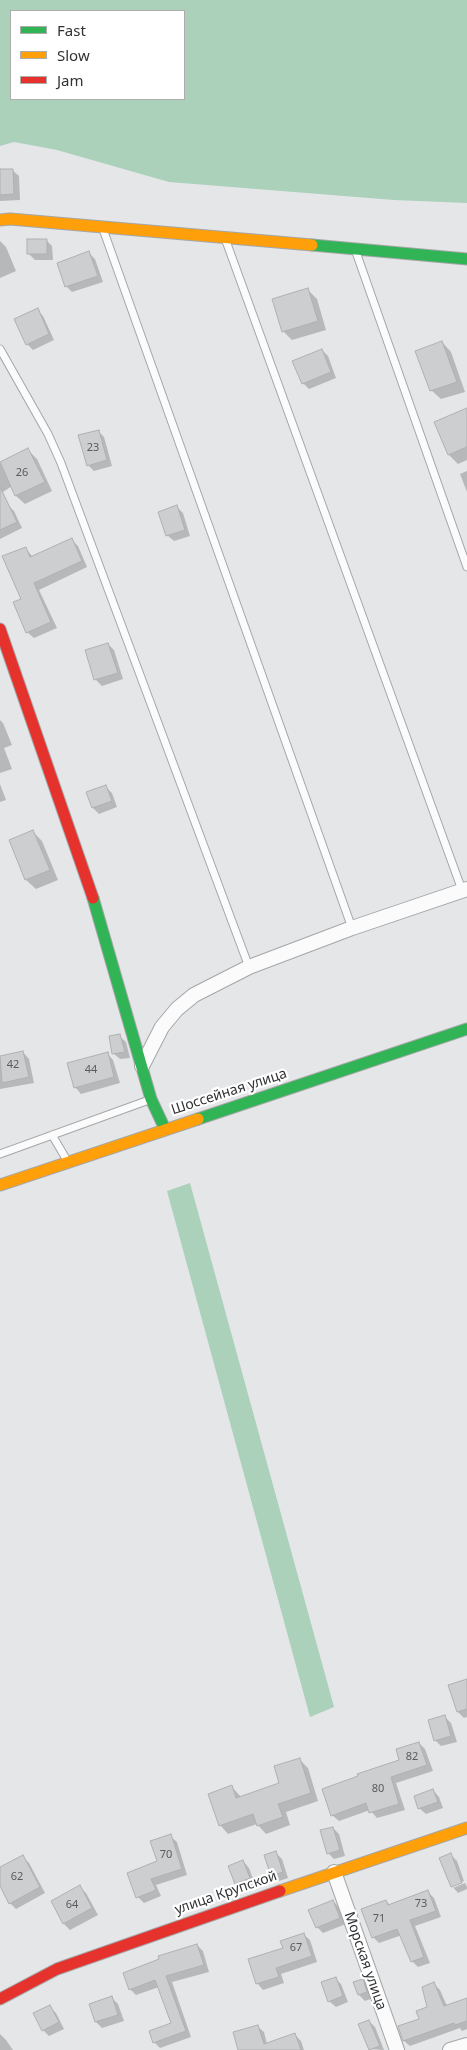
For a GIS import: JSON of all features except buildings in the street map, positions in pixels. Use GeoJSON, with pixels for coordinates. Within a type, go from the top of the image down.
{"type":"FeatureCollection","features":[{"type":"Feature","properties":{"kind":"street"},"geometry":{"type":"LineString","coordinates":[[0,220],[10,219],[467,260]]}},
{"type":"Feature","properties":{"kind":"street"},"geometry":{"type":"LineString","coordinates":[[0,629],[92,896],[151,1099],[165,1129]]}},
{"type":"Feature","properties":{"kind":"street"},"geometry":{"type":"LineString","coordinates":[[142,1066],[162,1027],[177,1009],[194,995],[249,967],[352,928],[465,889]]}},
{"type":"Feature","properties":{"kind":"street","name":"Шоссейная улица"},"geometry":{"type":"LineString","coordinates":[[0,1185],[467,1029]]}},
{"type":"Feature","properties":{"kind":"street","name":"улица Крупской"},"geometry":{"type":"LineString","coordinates":[[0,1999],[57,1969],[102,1952],[467,1828]]}},
{"type":"Feature","properties":{"kind":"street","name":"Морская улица"},"geometry":{"type":"LineString","coordinates":[[334,1872],[397,2050]]}},
{"type":"Feature","properties":{"kind":"street"},"geometry":{"type":"LineString","coordinates":[[450,2050],[467,2045]]}},
{"type":"Feature","properties":{"kind":"lane"},"geometry":{"type":"LineString","coordinates":[[103,228],[352,928]]}},
{"type":"Feature","properties":{"kind":"lane"},"geometry":{"type":"LineString","coordinates":[[225,238],[465,889]]}},
{"type":"Feature","properties":{"kind":"lane"},"geometry":{"type":"LineString","coordinates":[[355,249],[467,567]]}},
{"type":"Feature","properties":{"kind":"lane"},"geometry":{"type":"LineString","coordinates":[[0,349],[48,434],[61,462],[249,967]]}},
{"type":"Feature","properties":{"kind":"lane"},"geometry":{"type":"LineString","coordinates":[[0,1154],[151,1099]]}},
{"type":"Feature","properties":{"kind":"lane"},"geometry":{"type":"LineString","coordinates":[[52,1135],[68,1162]]}},
{"type":"Feature","properties":{"kind":"green space"},"geometry":{"type":"Polygon","coordinates":[[[0,0],[467,0],[467,203],[394,200],[169,182],[57,150],[14,142],[0,146],[0,0]]]}},
{"type":"Feature","properties":{"kind":"green space"},"geometry":{"type":"Polygon","coordinates":[[[190,1183],[334,1707],[310,1717],[167,1191],[190,1183]]]}},
{"type":"Feature","properties":{"kind":"traffic: fast"},"geometry":{"type":"LineString","coordinates":[[312,245],[467,259]]}},
{"type":"Feature","properties":{"kind":"traffic: fast"},"geometry":{"type":"LineString","coordinates":[[93,898],[151,1099],[165,1129]]}},
{"type":"Feature","properties":{"kind":"traffic: fast"},"geometry":{"type":"LineString","coordinates":[[198,1119],[467,1029]]}},
{"type":"Feature","properties":{"kind":"traffic: slow"},"geometry":{"type":"LineString","coordinates":[[0,220],[10,219],[312,245]]}},
{"type":"Feature","properties":{"kind":"traffic: slow"},"geometry":{"type":"LineString","coordinates":[[0,1185],[198,1119]]}},
{"type":"Feature","properties":{"kind":"traffic: slow"},"geometry":{"type":"LineString","coordinates":[[280,1891],[467,1828]]}},
{"type":"Feature","properties":{"kind":"traffic: jam"},"geometry":{"type":"LineString","coordinates":[[0,629],[93,898]]}},
{"type":"Feature","properties":{"kind":"traffic: jam"},"geometry":{"type":"LineString","coordinates":[[0,1999],[57,1969],[280,1891]]}}]}
